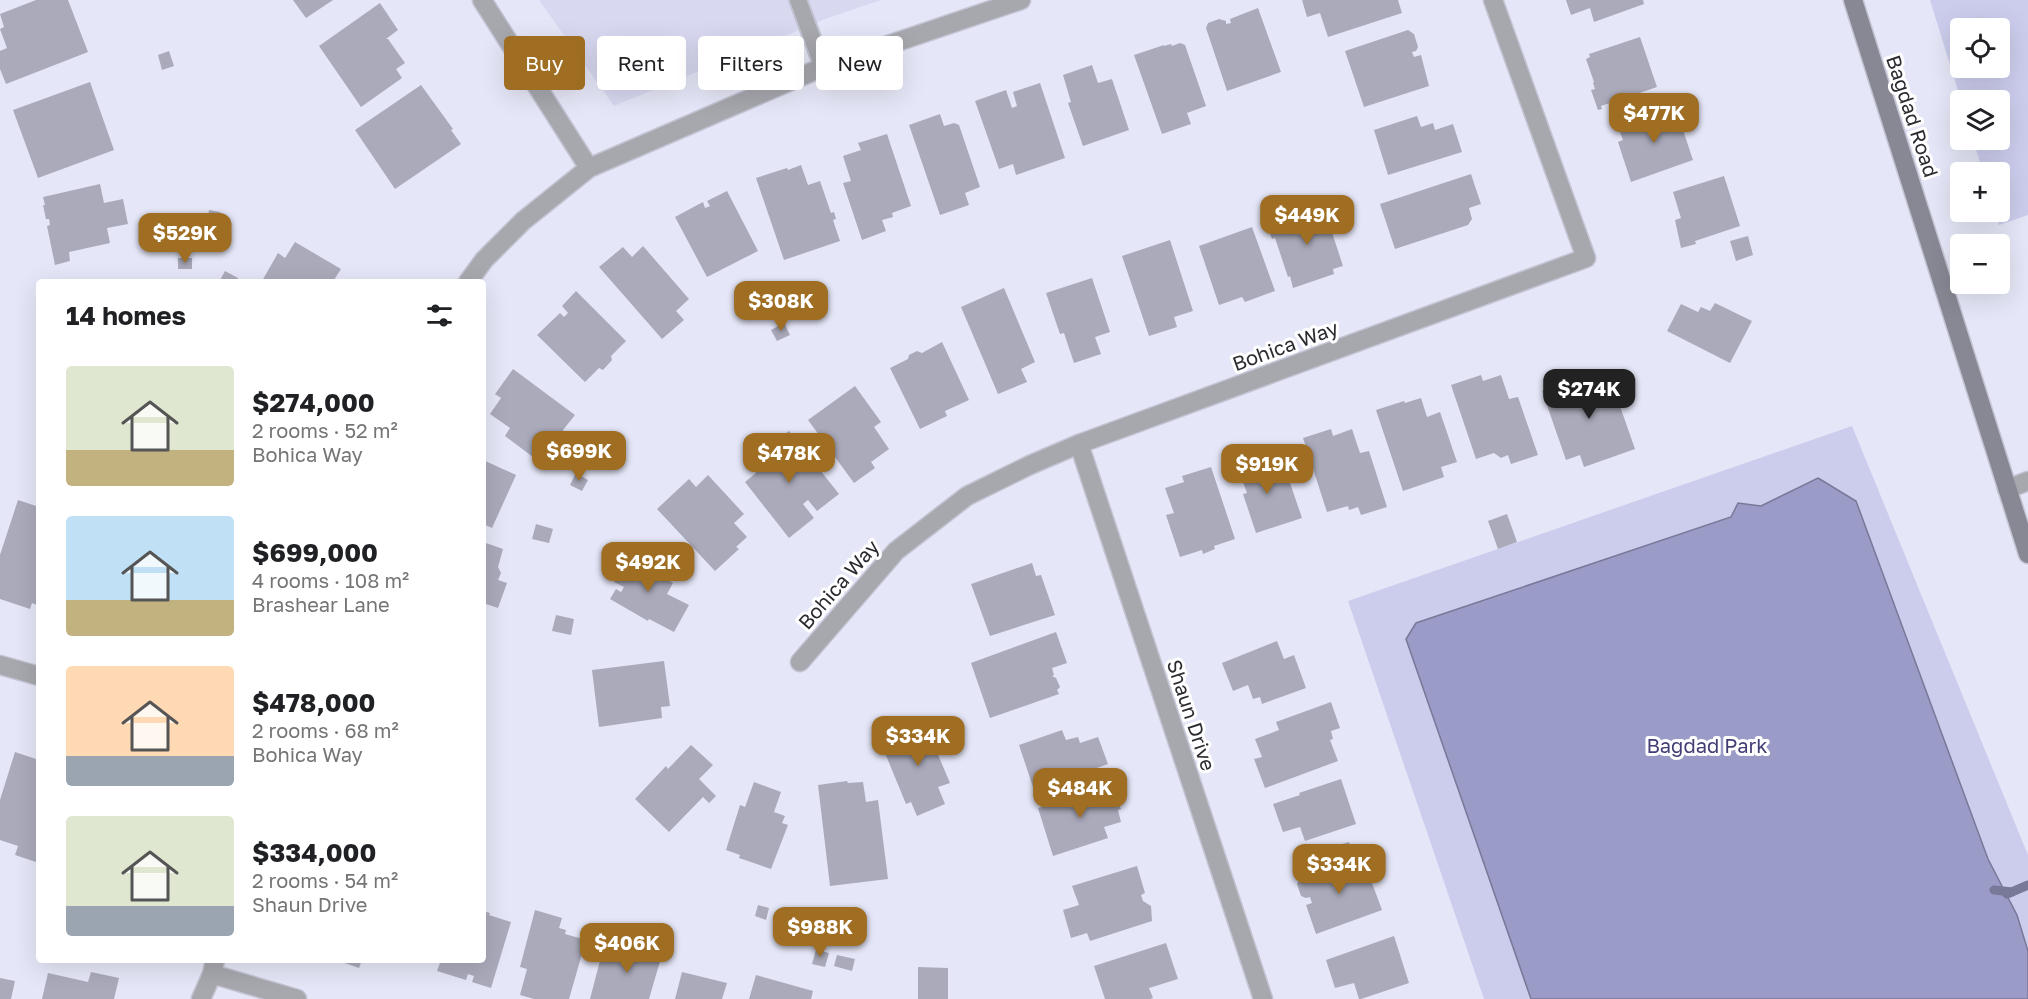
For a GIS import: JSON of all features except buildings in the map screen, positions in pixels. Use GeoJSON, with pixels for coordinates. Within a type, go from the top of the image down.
{"type":"FeatureCollection","features":[{"type":"Feature","properties":{"kind":"main road","name":"Bagdad Road"},"geometry":{"type":"LineString","coordinates":[[1853,0],[2028,554]]}},
{"type":"Feature","properties":{"kind":"street"},"geometry":{"type":"LineString","coordinates":[[482,0],[589,168]]}},
{"type":"Feature","properties":{"kind":"street"},"geometry":{"type":"LineString","coordinates":[[903,40],[1021,0]]}},
{"type":"Feature","properties":{"kind":"street","name":"Bohica Way"},"geometry":{"type":"LineString","coordinates":[[800,662],[896,551],[967,496],[1079,444],[1586,258],[1492,0]]}},
{"type":"Feature","properties":{"kind":"street"},"geometry":{"type":"LineString","coordinates":[[470,279],[484,260],[523,221],[589,168],[816,70]]}},
{"type":"Feature","properties":{"kind":"street","name":"Shaun Drive"},"geometry":{"type":"LineString","coordinates":[[1079,444],[1263,999]]}},
{"type":"Feature","properties":{"kind":"street"},"geometry":{"type":"LineString","coordinates":[[2007,489],[2028,482]]}},
{"type":"Feature","properties":{"kind":"street"},"geometry":{"type":"LineString","coordinates":[[0,665],[36,675]]}},
{"type":"Feature","properties":{"kind":"street"},"geometry":{"type":"LineString","coordinates":[[201,999],[214,967],[297,999]]}},
{"type":"Feature","properties":{"kind":"lane"},"geometry":{"type":"LineString","coordinates":[[798,0],[816,48]]}},
{"type":"Feature","properties":{"kind":"shaded area"},"geometry":{"type":"Polygon","coordinates":[[[539,0],[881,0],[784,36],[698,36],[698,71],[686,76],[686,36],[597,36],[597,82],[585,65],[585,36],[564,36],[539,0]]]}},
{"type":"Feature","properties":{"kind":"shaded area"},"geometry":{"type":"Polygon","coordinates":[[[603,90],[653,90],[614,106],[603,90]]]}},
{"type":"Feature","properties":{"kind":"shaded area","name":"Bagdad Park"},"geometry":{"type":"Polygon","coordinates":[[[1818,478],[1856,501],[1988,859],[2017,915],[2028,951],[2028,999],[1531,999],[1406,639],[1416,623],[1731,517],[1738,503],[1761,506],[1818,478]]]}},
{"type":"Feature","properties":{"kind":"green space"},"geometry":{"type":"Polygon","coordinates":[[[1930,0],[2028,0],[2028,215],[2010,221],[2010,162],[1980,162],[1976,150],[2010,150],[2010,90],[1958,90],[1954,78],[2010,78],[2010,18],[1950,18],[1950,65],[1930,0]]]}},
{"type":"Feature","properties":{"kind":"green space","name":"Bagdad Park"},"geometry":{"type":"Polygon","coordinates":[[[1852,426],[2028,855],[2028,999],[1484,999],[1348,601],[1852,426]]]}},
{"type":"Feature","properties":{"kind":"waterway"},"geometry":{"type":"LineString","coordinates":[[2007,894],[2028,885]]}},
{"type":"Feature","properties":{"kind":"waterway"},"geometry":{"type":"LineString","coordinates":[[1994,890],[2012,892]]}}]}
